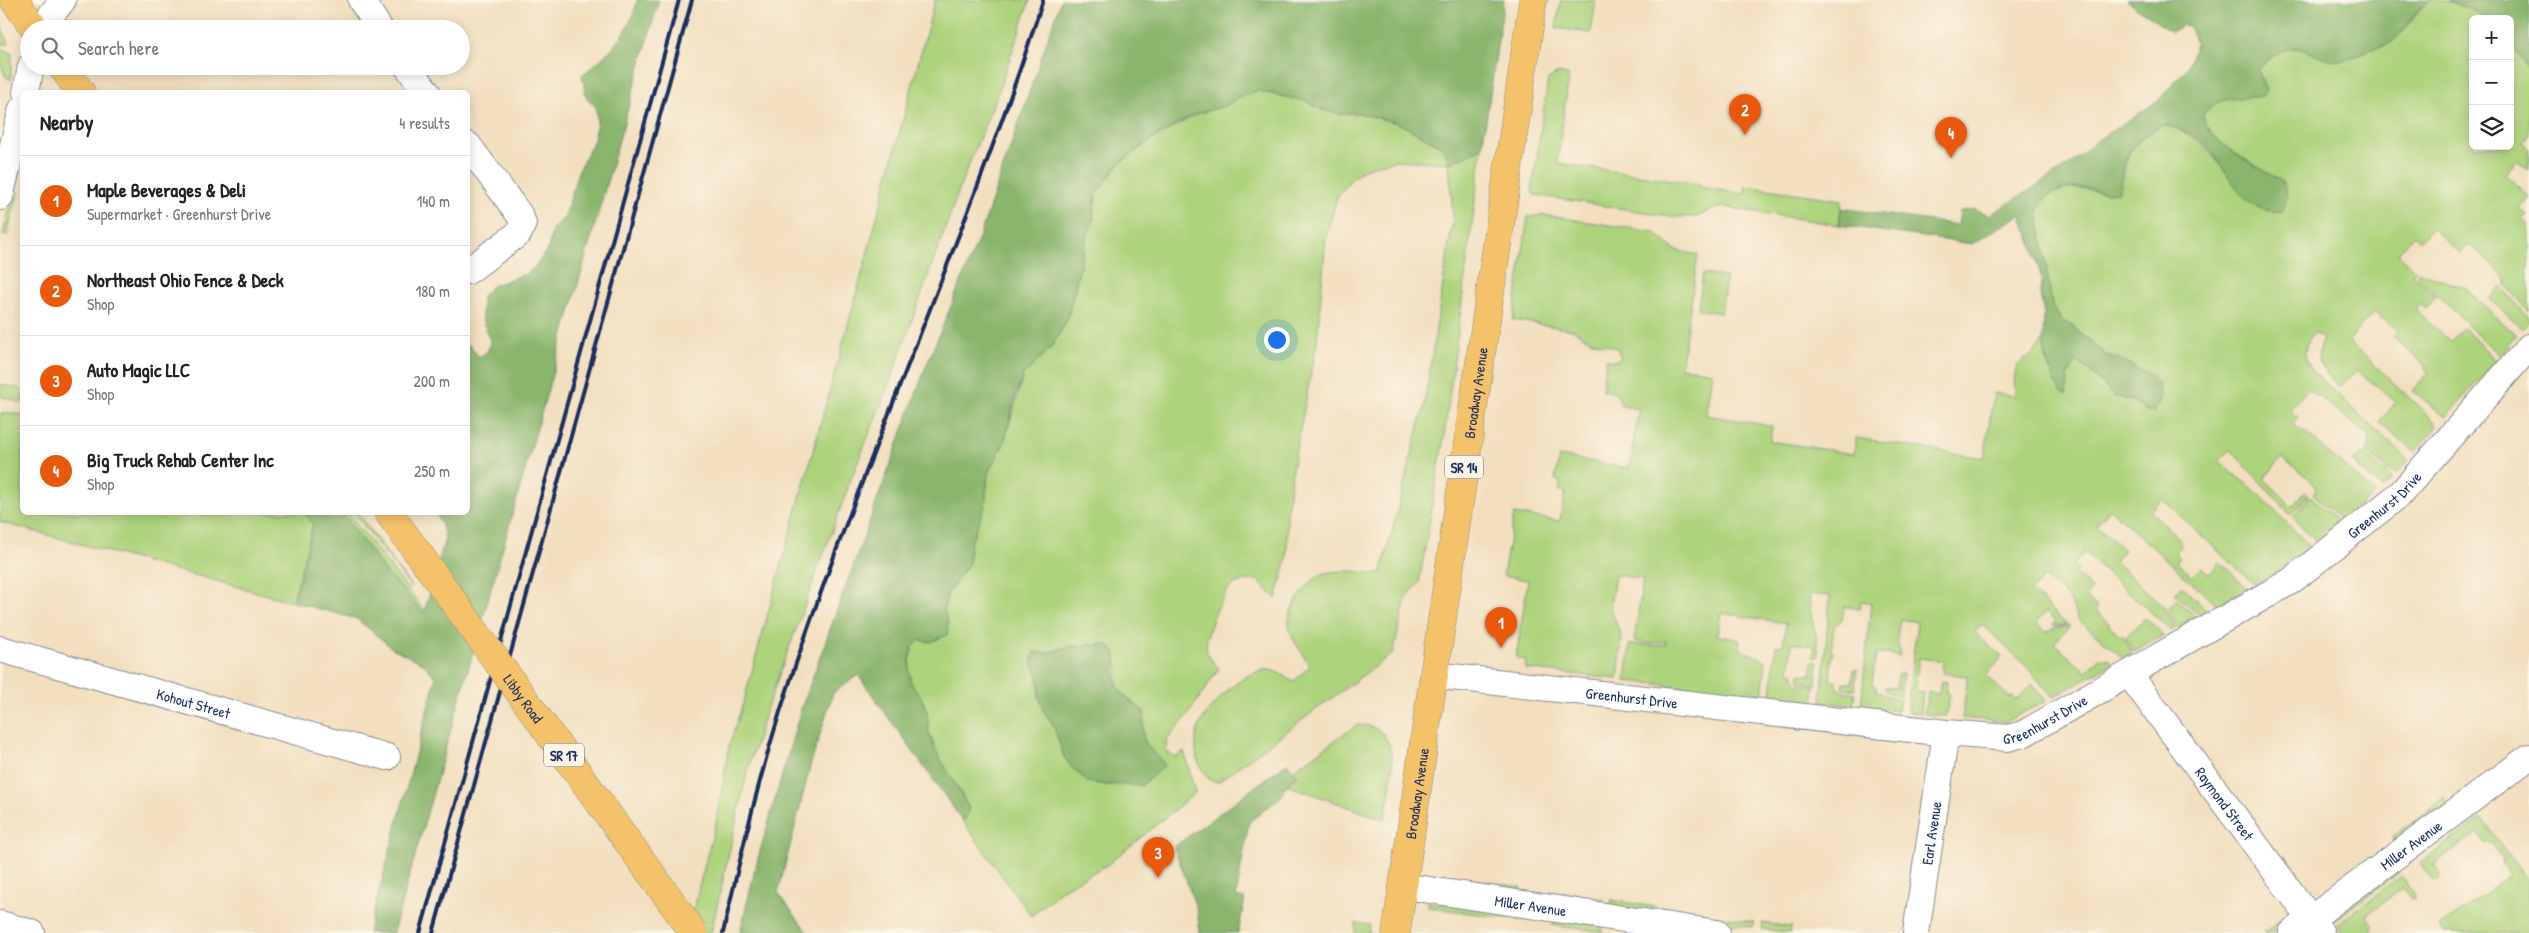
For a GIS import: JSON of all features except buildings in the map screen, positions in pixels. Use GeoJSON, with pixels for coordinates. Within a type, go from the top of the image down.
{"type":"FeatureCollection","features":[{"type":"Feature","properties":{"kind":"main road"},"geometry":{"type":"LineString","coordinates":[[14,0],[28,20]]}},
{"type":"Feature","properties":{"kind":"main road","name":"Broadway Avenue"},"geometry":{"type":"LineString","coordinates":[[1396,933],[1533,0]]}},
{"type":"Feature","properties":{"kind":"main road"},"geometry":{"type":"LineString","coordinates":[[68,75],[79,90]]}},
{"type":"Feature","properties":{"kind":"main road","name":"Libby Road"},"geometry":{"type":"LineString","coordinates":[[390,515],[694,933]]}},
{"type":"Feature","properties":{"kind":"street"},"geometry":{"type":"LineString","coordinates":[[47,20],[63,0]]}},
{"type":"Feature","properties":{"kind":"street"},"geometry":{"type":"LineString","coordinates":[[360,0],[374,20]]}},
{"type":"Feature","properties":{"kind":"street"},"geometry":{"type":"LineString","coordinates":[[26,90],[29,75]]}},
{"type":"Feature","properties":{"kind":"street"},"geometry":{"type":"LineString","coordinates":[[414,75],[425,90]]}},
{"type":"Feature","properties":{"kind":"street"},"geometry":{"type":"LineString","coordinates":[[0,197],[20,117]]}},
{"type":"Feature","properties":{"kind":"street"},"geometry":{"type":"LineString","coordinates":[[470,148],[519,214],[522,224],[519,233],[470,270]]}},
{"type":"Feature","properties":{"kind":"street","name":"Greenhurst Drive"},"geometry":{"type":"LineString","coordinates":[[1434,675],[1946,733],[2008,738],[2023,734],[2291,581],[2384,508],[2420,474],[2529,347]]}},
{"type":"Feature","properties":{"kind":"street","name":"Kohout Street"},"geometry":{"type":"LineString","coordinates":[[0,649],[388,757]]}},
{"type":"Feature","properties":{"kind":"street","name":"Raymond Street"},"geometry":{"type":"LineString","coordinates":[[2129,674],[2308,928]]}},
{"type":"Feature","properties":{"kind":"street","name":"Earl Avenue"},"geometry":{"type":"LineString","coordinates":[[1916,933],[1946,733]]}},
{"type":"Feature","properties":{"kind":"street","name":"Miller Avenue"},"geometry":{"type":"LineString","coordinates":[[2308,928],[2529,757]]}},
{"type":"Feature","properties":{"kind":"street","name":"Miller Avenue"},"geometry":{"type":"LineString","coordinates":[[1403,886],[1717,933]]}},
{"type":"Feature","properties":{"kind":"street"},"geometry":{"type":"LineString","coordinates":[[0,924],[32,933]]}},
{"type":"Feature","properties":{"kind":"green space"},"geometry":{"type":"Polygon","coordinates":[[[637,0],[659,0],[393,933],[368,933],[436,678],[424,664],[392,648],[357,619],[293,602],[313,524],[306,515],[343,515],[386,572],[424,613],[445,539],[442,525],[436,515],[470,515],[470,346],[479,357],[486,353],[491,344],[482,318],[482,296],[492,286],[528,273],[535,267],[548,248],[553,228],[565,217],[578,172],[594,140],[597,122],[596,107],[586,97],[582,75],[617,42],[630,23],[637,0]]]}},
{"type":"Feature","properties":{"kind":"green space"},"geometry":{"type":"Polygon","coordinates":[[[935,0],[1030,0],[999,90],[963,179],[891,379],[853,474],[765,713],[746,777],[711,933],[687,933],[716,822],[729,746],[744,700],[856,296],[935,0]]]}},
{"type":"Feature","properties":{"kind":"green space"},"geometry":{"type":"Polygon","coordinates":[[[1061,0],[1504,0],[1482,148],[1449,163],[1443,147],[1398,123],[1359,113],[1341,114],[1322,110],[1306,101],[1257,91],[1239,97],[1225,106],[1199,113],[1179,123],[1148,142],[1119,164],[1096,194],[1093,220],[1085,243],[1067,321],[1050,349],[1023,376],[1016,394],[1004,443],[988,473],[985,506],[970,544],[969,563],[948,593],[944,608],[948,626],[947,635],[931,642],[920,640],[912,648],[909,669],[911,683],[921,697],[927,712],[929,733],[937,753],[969,808],[966,818],[962,820],[858,675],[833,693],[811,763],[778,893],[808,933],[740,933],[755,869],[801,709],[925,369],[979,238],[1061,0]]]}},
{"type":"Feature","properties":{"kind":"green space"},"geometry":{"type":"Polygon","coordinates":[[[1561,0],[1596,0],[1591,33],[1556,28],[1561,0]]]}},
{"type":"Feature","properties":{"kind":"green space"},"geometry":{"type":"Polygon","coordinates":[[[2126,0],[2432,0],[2422,7],[2398,37],[2390,43],[2351,58],[2337,61],[2325,59],[2297,48],[2286,49],[2274,56],[2258,70],[2266,91],[2263,96],[2223,101],[2209,108],[2203,115],[2207,126],[2214,136],[2224,145],[2282,182],[2287,196],[2283,211],[2269,211],[2257,207],[2238,190],[2203,143],[2186,132],[2162,125],[2134,146],[2126,158],[2119,192],[2110,193],[2085,188],[2070,188],[2056,192],[2044,200],[2038,213],[2052,305],[2061,320],[2072,326],[2106,355],[2119,359],[2150,375],[2157,383],[2161,397],[2155,412],[2145,410],[2130,400],[2114,396],[2088,369],[2076,362],[2069,373],[2066,395],[2061,392],[2055,383],[2047,362],[2043,340],[2044,314],[2040,294],[2042,280],[2031,240],[2020,215],[1972,244],[1839,225],[1841,208],[1958,225],[1960,211],[1974,209],[1990,215],[2071,164],[2096,141],[2158,101],[2188,67],[2196,44],[2189,26],[2183,25],[2171,32],[2126,0]]]}},
{"type":"Feature","properties":{"kind":"green space"},"geometry":{"type":"Polygon","coordinates":[[[2432,0],[2460,4],[2480,15],[2469,15],[2469,150],[2514,150],[2514,48],[2529,70],[2529,134],[2522,142],[2529,149],[2529,170],[2517,160],[2505,174],[2529,196],[2529,199],[2520,209],[2527,215],[2522,219],[2529,225],[2529,311],[2505,284],[2507,281],[2477,250],[2469,245],[2460,254],[2432,228],[2420,241],[2414,235],[2397,254],[2416,271],[2412,275],[2436,297],[2426,308],[2420,303],[2415,309],[2450,342],[2463,328],[2496,360],[2446,417],[2413,391],[2429,372],[2393,336],[2398,331],[2385,319],[2383,320],[2374,312],[2348,340],[2434,421],[2437,426],[2415,452],[2379,422],[2396,402],[2357,370],[2339,387],[2321,366],[2319,355],[2323,339],[2314,332],[2305,351],[2306,360],[2311,370],[2409,460],[2397,474],[2392,473],[2367,452],[2370,444],[2369,436],[2308,389],[2290,409],[2298,417],[2292,424],[2310,436],[2375,494],[2341,520],[2313,494],[2316,489],[2311,480],[2282,458],[2264,478],[2292,506],[2305,492],[2308,495],[2291,515],[2230,449],[2219,461],[2261,496],[2309,546],[2277,571],[2254,584],[2162,499],[2150,511],[2181,540],[2179,542],[2182,545],[2175,552],[2180,557],[2176,562],[2192,576],[2201,567],[2210,574],[2220,562],[2247,588],[2217,605],[2110,509],[2096,525],[2124,550],[2114,561],[2164,607],[2174,629],[2172,631],[2084,552],[2073,565],[2078,569],[2075,573],[2092,589],[2085,596],[2098,608],[2095,611],[2110,624],[2109,626],[2120,636],[2122,634],[2132,653],[2123,658],[2078,619],[2069,599],[2044,577],[2031,591],[2067,625],[2053,625],[2056,621],[2046,612],[2036,623],[2046,632],[2056,627],[2070,626],[2054,643],[2086,672],[2099,658],[2102,660],[2107,658],[2113,663],[2053,697],[2027,667],[1982,624],[1975,633],[2002,657],[1986,676],[2010,698],[2012,696],[2016,700],[2032,684],[2046,701],[2005,722],[1962,718],[1968,676],[1942,673],[1943,661],[1919,658],[1915,690],[1923,692],[1921,714],[1907,712],[1917,622],[1900,619],[1897,638],[1900,656],[1876,653],[1872,685],[1876,686],[1876,690],[1887,696],[1900,700],[1898,711],[1861,707],[1871,603],[1861,601],[1860,608],[1844,607],[1842,620],[1834,626],[1831,651],[1833,651],[1830,680],[1836,681],[1839,690],[1855,693],[1853,706],[1821,702],[1830,596],[1810,594],[1810,611],[1817,641],[1818,657],[1813,657],[1815,646],[1792,643],[1789,673],[1794,673],[1794,678],[1798,683],[1815,687],[1814,702],[1771,696],[1776,646],[1783,645],[1786,623],[1721,613],[1717,635],[1740,640],[1739,646],[1742,649],[1766,662],[1762,695],[1626,681],[1630,644],[1655,646],[1666,644],[1666,641],[1652,644],[1634,641],[1643,579],[1615,575],[1610,607],[1622,638],[1618,679],[1525,669],[1526,660],[1516,658],[1528,580],[1503,576],[1514,514],[1560,521],[1565,492],[1559,490],[1560,481],[1555,480],[1559,456],[1629,468],[1639,409],[1621,406],[1617,395],[1602,390],[1606,359],[1614,361],[1621,358],[1617,348],[1590,340],[1574,330],[1513,320],[1528,217],[1544,215],[1654,232],[1675,250],[1698,255],[1681,367],[1712,372],[1706,415],[1772,426],[1770,441],[1854,454],[1856,438],[1984,458],[1994,393],[2015,396],[2014,381],[2018,365],[2032,355],[2043,340],[2047,362],[2066,395],[2069,373],[2076,362],[2088,369],[2114,396],[2130,400],[2145,410],[2150,375],[2119,359],[2106,355],[2072,326],[2061,321],[2052,305],[2038,213],[2042,203],[2048,196],[2067,189],[2088,189],[2108,194],[2124,178],[2127,159],[2134,146],[2146,135],[2162,125],[2175,128],[2198,141],[2207,149],[2239,190],[2282,182],[2224,145],[2207,126],[2203,115],[2209,108],[2223,100],[2266,91],[2258,70],[2273,54],[2289,48],[2302,48],[2327,60],[2352,58],[2368,50],[2385,46],[2407,27],[2426,2],[2432,0]]]}},
{"type":"Feature","properties":{"kind":"green space"},"geometry":{"type":"Polygon","coordinates":[[[2447,0],[2529,0],[2529,70],[2514,48],[2514,15],[2481,15],[2447,0]]]}},
{"type":"Feature","properties":{"kind":"green space"},"geometry":{"type":"Polygon","coordinates":[[[0,24],[9,44],[0,44],[0,24]]]}},
{"type":"Feature","properties":{"kind":"green space"},"geometry":{"type":"Polygon","coordinates":[[[0,48],[12,53],[11,80],[5,76],[0,61],[0,48]]]}},
{"type":"Feature","properties":{"kind":"green space"},"geometry":{"type":"Polygon","coordinates":[[[1558,73],[1568,75],[1568,82],[1557,163],[1700,184],[1701,187],[1744,194],[1746,186],[1842,200],[1839,225],[1723,207],[1713,209],[1697,217],[1676,217],[1534,195],[1532,191],[1548,79],[1558,73]]]}},
{"type":"Feature","properties":{"kind":"green space"},"geometry":{"type":"Polygon","coordinates":[[[1257,91],[1306,101],[1322,110],[1341,114],[1359,113],[1398,123],[1443,147],[1449,163],[1396,160],[1380,164],[1364,169],[1351,179],[1337,197],[1326,237],[1317,343],[1292,470],[1287,511],[1287,558],[1276,599],[1257,580],[1240,582],[1227,592],[1213,618],[1206,646],[1209,656],[1219,668],[1188,715],[1166,741],[1167,752],[1176,757],[1184,751],[1195,793],[1107,865],[1064,888],[1031,916],[962,820],[966,818],[962,793],[949,777],[937,753],[929,733],[927,712],[921,697],[911,683],[909,669],[912,647],[920,640],[931,642],[948,626],[944,608],[948,593],[969,563],[970,544],[985,506],[988,473],[1004,443],[1023,376],[1073,298],[1085,243],[1093,220],[1096,194],[1119,164],[1148,142],[1199,113],[1225,106],[1239,97],[1257,91]],[[1106,644],[1073,646],[1044,653],[1034,652],[1043,710],[1053,724],[1064,757],[1106,785],[1142,785],[1165,765],[1144,739],[1144,711],[1122,693],[1119,688],[1116,675],[1118,667],[1106,644]]]}},
{"type":"Feature","properties":{"kind":"green space"},"geometry":{"type":"Polygon","coordinates":[[[1482,148],[1444,437],[1419,583],[1406,598],[1393,653],[1218,782],[1210,780],[1202,770],[1196,752],[1196,740],[1200,724],[1215,703],[1237,683],[1259,671],[1269,670],[1281,674],[1293,682],[1310,666],[1293,637],[1289,622],[1290,613],[1295,603],[1306,588],[1315,578],[1337,571],[1381,574],[1424,407],[1453,219],[1449,163],[1482,148]]]}},
{"type":"Feature","properties":{"kind":"green space"},"geometry":{"type":"Polygon","coordinates":[[[19,191],[7,235],[3,234],[14,192],[19,191]]]}},
{"type":"Feature","properties":{"kind":"green space"},"geometry":{"type":"Polygon","coordinates":[[[2419,272],[2465,288],[2516,335],[2500,355],[2416,276],[2419,272]]]}},
{"type":"Feature","properties":{"kind":"green space"},"geometry":{"type":"Polygon","coordinates":[[[1703,274],[1726,277],[1721,313],[1698,309],[1703,274]]]}},
{"type":"Feature","properties":{"kind":"green space"},"geometry":{"type":"Polygon","coordinates":[[[2501,287],[2529,317],[2529,320],[2521,328],[2490,299],[2501,287]]]}},
{"type":"Feature","properties":{"kind":"green space"},"geometry":{"type":"Polygon","coordinates":[[[0,384],[20,389],[20,402],[0,396],[0,384]]]}},
{"type":"Feature","properties":{"kind":"green space"},"geometry":{"type":"Polygon","coordinates":[[[7,412],[20,415],[20,515],[307,515],[313,524],[293,602],[0,522],[0,414],[7,412]]]}},
{"type":"Feature","properties":{"kind":"green space"},"geometry":{"type":"Polygon","coordinates":[[[2363,452],[2390,476],[2391,480],[2382,488],[2351,461],[2356,460],[2363,452]]]}},
{"type":"Feature","properties":{"kind":"green space"},"geometry":{"type":"Polygon","coordinates":[[[2310,496],[2339,522],[2315,541],[2293,517],[2310,496]]]}},
{"type":"Feature","properties":{"kind":"green space"},"geometry":{"type":"Polygon","coordinates":[[[343,515],[350,515],[425,611],[424,614],[386,572],[343,515]]]}},
{"type":"Feature","properties":{"kind":"green space"},"geometry":{"type":"Polygon","coordinates":[[[356,515],[359,515],[412,588],[356,515]]]}},
{"type":"Feature","properties":{"kind":"green space"},"geometry":{"type":"Polygon","coordinates":[[[2181,586],[2207,610],[2199,615],[2175,593],[2181,586]]]}},
{"type":"Feature","properties":{"kind":"green space"},"geometry":{"type":"Polygon","coordinates":[[[2177,599],[2196,617],[2176,629],[2168,608],[2177,599]]]}},
{"type":"Feature","properties":{"kind":"green space"},"geometry":{"type":"Polygon","coordinates":[[[2145,618],[2164,635],[2134,652],[2126,638],[2145,618]]]}},
{"type":"Feature","properties":{"kind":"green space"},"geometry":{"type":"Polygon","coordinates":[[[1106,644],[1116,653],[1115,675],[1118,688],[1125,697],[1144,711],[1144,739],[1165,765],[1142,785],[1129,786],[1122,783],[1106,785],[1088,782],[1072,768],[1064,757],[1053,724],[1043,710],[1039,697],[1039,678],[1032,661],[1034,652],[1044,653],[1073,646],[1106,644]]]}},
{"type":"Feature","properties":{"kind":"green space"},"geometry":{"type":"Polygon","coordinates":[[[1813,661],[1818,662],[1816,685],[1801,681],[1799,678],[1800,674],[1811,675],[1813,661]]]}},
{"type":"Feature","properties":{"kind":"green space"},"geometry":{"type":"Polygon","coordinates":[[[1854,669],[1857,669],[1855,690],[1842,687],[1843,682],[1852,683],[1854,669]]]}},
{"type":"Feature","properties":{"kind":"green space"},"geometry":{"type":"Polygon","coordinates":[[[1898,674],[1903,674],[1900,697],[1885,691],[1885,687],[1896,688],[1898,674]]]}},
{"type":"Feature","properties":{"kind":"green space"},"geometry":{"type":"Polygon","coordinates":[[[1941,681],[1947,682],[1946,692],[1950,695],[1946,716],[1924,714],[1928,692],[1939,694],[1941,681]]]}},
{"type":"Feature","properties":{"kind":"green space"},"geometry":{"type":"Polygon","coordinates":[[[1357,725],[1373,728],[1384,735],[1390,746],[1392,776],[1385,820],[1287,785],[1298,776],[1293,770],[1357,725]]]}},
{"type":"Feature","properties":{"kind":"green space"},"geometry":{"type":"Polygon","coordinates":[[[1287,763],[1298,776],[1284,788],[1282,796],[1249,822],[1236,897],[1245,899],[1238,933],[1200,933],[1197,910],[1174,847],[1287,763]]]}},
{"type":"Feature","properties":{"kind":"green space"},"geometry":{"type":"Polygon","coordinates":[[[2445,798],[2447,806],[2397,842],[2392,837],[2445,798]]]}},
{"type":"Feature","properties":{"kind":"green space"},"geometry":{"type":"Polygon","coordinates":[[[2481,818],[2529,882],[2529,933],[2443,933],[2439,927],[2509,876],[2501,863],[2503,859],[2492,843],[2485,843],[2478,832],[2434,864],[2441,874],[2438,881],[2432,880],[2420,863],[2481,818]]]}},
{"type":"Feature","properties":{"kind":"green space"},"geometry":{"type":"Polygon","coordinates":[[[2395,871],[2399,873],[2334,921],[2332,919],[2395,871]]]}},
{"type":"Feature","properties":{"kind":"green space"},"geometry":{"type":"Polygon","coordinates":[[[1434,874],[1521,887],[1519,893],[1433,880],[1434,874]]]}},
{"type":"Feature","properties":{"kind":"green space"},"geometry":{"type":"Polygon","coordinates":[[[2402,876],[2414,894],[2414,899],[2403,888],[2366,915],[2373,925],[2372,930],[2367,933],[2343,933],[2336,925],[2402,876]]]}},
{"type":"Feature","properties":{"kind":"green space"},"geometry":{"type":"Polygon","coordinates":[[[1556,892],[1603,899],[1601,905],[1557,899],[1556,892]]]}},
{"type":"Feature","properties":{"kind":"green space"},"geometry":{"type":"Polygon","coordinates":[[[1611,900],[1675,910],[1671,915],[1612,907],[1611,900]]]}},
{"type":"Feature","properties":{"kind":"green space"},"geometry":{"type":"Polygon","coordinates":[[[1428,902],[1520,914],[1520,920],[1428,907],[1428,902]]]}},
{"type":"Feature","properties":{"kind":"green space"},"geometry":{"type":"Polygon","coordinates":[[[2287,915],[2289,922],[2273,933],[2263,933],[2287,915]]]}},
{"type":"Feature","properties":{"kind":"green space"},"geometry":{"type":"Polygon","coordinates":[[[1719,916],[1754,922],[1752,927],[1720,922],[1719,916]]]}},
{"type":"Feature","properties":{"kind":"green space"},"geometry":{"type":"Polygon","coordinates":[[[1555,919],[1602,926],[1602,932],[1552,925],[1555,919]]]}},
{"type":"Feature","properties":{"kind":"green space"},"geometry":{"type":"Polygon","coordinates":[[[1356,923],[1370,925],[1369,933],[1355,933],[1356,923]]]}},
{"type":"Feature","properties":{"kind":"green space"},"geometry":{"type":"Polygon","coordinates":[[[1762,923],[1792,927],[1789,933],[1763,929],[1762,923]]]}},
{"type":"Feature","properties":{"kind":"railway"},"geometry":{"type":"LineString","coordinates":[[420,933],[679,0]]}},
{"type":"Feature","properties":{"kind":"railway"},"geometry":{"type":"LineString","coordinates":[[433,933],[692,0]]}},
{"type":"Feature","properties":{"kind":"railway"},"geometry":{"type":"LineString","coordinates":[[723,933],[764,767],[810,622],[980,179],[1013,90],[1043,0]]}},
{"type":"Feature","properties":{"kind":"place","name":"Northeast Ohio Fence & Deck"},"geometry":{"type":"Point","coordinates":[1745,135]}},
{"type":"Feature","properties":{"kind":"place","name":"Big Truck Rehab Center Inc"},"geometry":{"type":"Point","coordinates":[1951,158]}},
{"type":"Feature","properties":{"kind":"place","name":"Maple Beverages & Deli"},"geometry":{"type":"Point","coordinates":[1501,648]}},
{"type":"Feature","properties":{"kind":"place","name":"Auto Magic LLC"},"geometry":{"type":"Point","coordinates":[1158,878]}}]}
